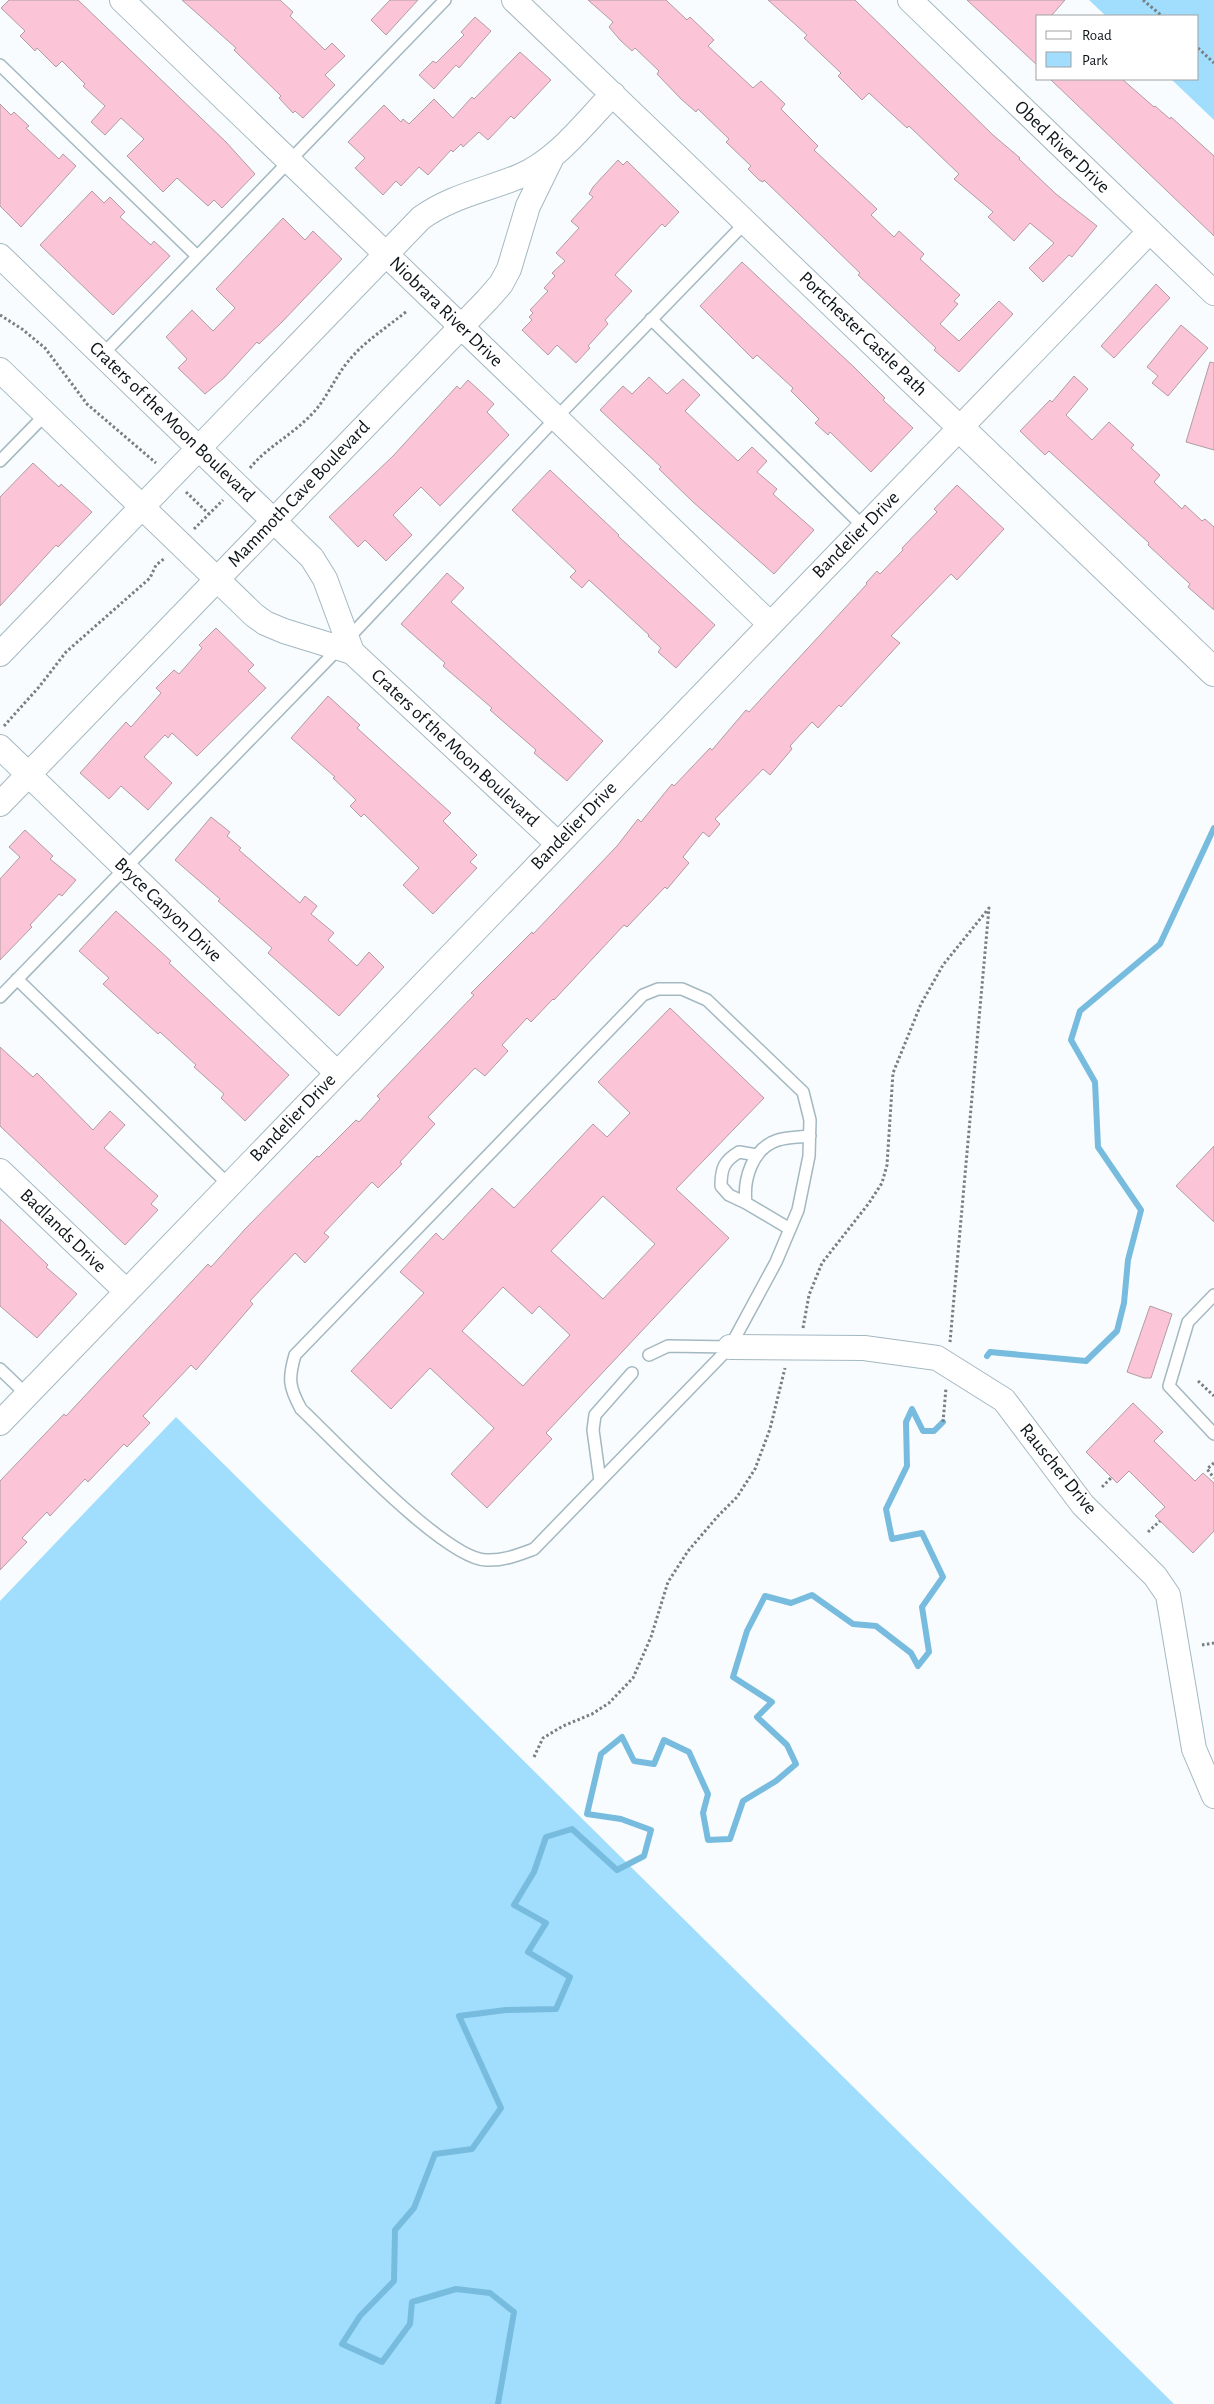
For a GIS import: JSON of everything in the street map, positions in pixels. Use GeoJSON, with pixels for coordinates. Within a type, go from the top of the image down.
{"type":"FeatureCollection","features":[{"type":"Feature","properties":{"kind":"street","name":"Niobrara River Drive"},"geometry":{"type":"LineString","coordinates":[[122,0],[769,623]]}},
{"type":"Feature","properties":{"kind":"street","name":"Portchester Castle Path"},"geometry":{"type":"LineString","coordinates":[[514,0],[1212,670]]}},
{"type":"Feature","properties":{"kind":"street","name":"Obed River Drive"},"geometry":{"type":"LineString","coordinates":[[910,0],[1214,293]]}},
{"type":"Feature","properties":{"kind":"street","name":"Mammoth Cave Boulevard"},"geometry":{"type":"LineString","coordinates":[[0,654],[386,254],[432,210],[462,196],[521,176],[553,155],[613,94]]}},
{"type":"Feature","properties":{"kind":"street","name":"Mammoth Cave Boulevard"},"geometry":{"type":"LineString","coordinates":[[0,804],[487,300],[505,277],[528,206],[553,155]]}},
{"type":"Feature","properties":{"kind":"street","name":"Bandelier Drive"},"geometry":{"type":"LineString","coordinates":[[0,1423],[769,623],[962,429],[1150,231]]}},
{"type":"Feature","properties":{"kind":"street","name":"Craters of the Moon Boulevard"},"geometry":{"type":"LineString","coordinates":[[0,256],[274,520],[318,566],[331,594],[346,646]]}},
{"type":"Feature","properties":{"kind":"street","name":"Craters of the Moon Boulevard"},"geometry":{"type":"LineString","coordinates":[[0,370],[265,623],[284,631],[346,646],[558,843]]}},
{"type":"Feature","properties":{"kind":"street","name":"Bryce Canyon Drive"},"geometry":{"type":"LineString","coordinates":[[1,738],[28,775],[337,1073]]}},
{"type":"Feature","properties":{"kind":"street","name":"Badlands Drive"},"geometry":{"type":"LineString","coordinates":[[0,1171],[126,1291]]}},
{"type":"Feature","properties":{"kind":"street","name":"Rauscher Drive"},"geometry":{"type":"LineString","coordinates":[[730,1347],[864,1348],[937,1358],[1004,1400],[1083,1504],[1155,1576],[1168,1595],[1194,1749],[1214,1796]]}},
{"type":"Feature","properties":{"kind":"lane"},"geometry":{"type":"LineString","coordinates":[[102,355],[445,0]]}},
{"type":"Feature","properties":{"kind":"lane"},"geometry":{"type":"LineString","coordinates":[[0,65],[196,256]]}},
{"type":"Feature","properties":{"kind":"lane"},"geometry":{"type":"LineString","coordinates":[[0,997],[125,868],[346,646],[556,418],[746,222]]}},
{"type":"Feature","properties":{"kind":"lane"},"geometry":{"type":"LineString","coordinates":[[652,319],[864,527]]}},
{"type":"Feature","properties":{"kind":"lane"},"geometry":{"type":"LineString","coordinates":[[0,461],[46,414]]}},
{"type":"Feature","properties":{"kind":"lane"},"geometry":{"type":"LineString","coordinates":[[17,979],[229,1185]]}},
{"type":"Feature","properties":{"kind":"lane"},"geometry":{"type":"LineString","coordinates":[[658,989],[682,989],[707,1000],[803,1092],[810,1120],[810,1136],[809,1156],[798,1210],[776,1262],[730,1347],[534,1549],[510,1558],[484,1560],[458,1550],[427,1528],[301,1409],[293,1394],[289,1376],[295,1355],[643,995],[658,989]]}},
{"type":"Feature","properties":{"kind":"lane"},"geometry":{"type":"LineString","coordinates":[[746,1203],[744,1192],[748,1172],[757,1156],[776,1140],[810,1136]]}},
{"type":"Feature","properties":{"kind":"lane"},"geometry":{"type":"LineString","coordinates":[[757,1156],[739,1152],[726,1160],[721,1172],[721,1186],[730,1195],[790,1229]]}},
{"type":"Feature","properties":{"kind":"lane"},"geometry":{"type":"LineString","coordinates":[[1214,1295],[1188,1322],[1169,1386],[1214,1434]]}},
{"type":"Feature","properties":{"kind":"lane"},"geometry":{"type":"LineString","coordinates":[[649,1355],[668,1346],[730,1347]]}},
{"type":"Feature","properties":{"kind":"lane"},"geometry":{"type":"LineString","coordinates":[[0,1369],[27,1395]]}},
{"type":"Feature","properties":{"kind":"lane"},"geometry":{"type":"LineString","coordinates":[[600,1481],[592,1430],[595,1415],[632,1373]]}},
{"type":"Feature","properties":{"kind":"path"},"geometry":{"type":"LineString","coordinates":[[1144,0],[1161,15]]}},
{"type":"Feature","properties":{"kind":"path"},"geometry":{"type":"LineString","coordinates":[[1199,49],[1214,63]]}},
{"type":"Feature","properties":{"kind":"path"},"geometry":{"type":"LineString","coordinates":[[246,473],[267,451],[314,412],[345,365],[371,337],[407,311]]}},
{"type":"Feature","properties":{"kind":"path"},"geometry":{"type":"LineString","coordinates":[[0,315],[22,329],[45,348],[87,404],[158,465]]}},
{"type":"Feature","properties":{"kind":"path"},"geometry":{"type":"LineString","coordinates":[[184,490],[209,514]]}},
{"type":"Feature","properties":{"kind":"path"},"geometry":{"type":"LineString","coordinates":[[191,532],[228,495]]}},
{"type":"Feature","properties":{"kind":"path"},"geometry":{"type":"LineString","coordinates":[[1,738],[66,652],[150,578],[156,565],[165,558]]}},
{"type":"Feature","properties":{"kind":"path"},"geometry":{"type":"LineString","coordinates":[[534,1757],[544,1738],[563,1726],[592,1714],[609,1702],[633,1678],[651,1637],[668,1582],[688,1551],[737,1497],[755,1469],[770,1429],[786,1365],[802,1330],[809,1295],[822,1263],[869,1204],[882,1183],[887,1165],[893,1073],[921,1004],[943,965],[988,908],[950,1343]]}},
{"type":"Feature","properties":{"kind":"path"},"geometry":{"type":"LineString","coordinates":[[1198,1381],[1214,1396]]}},
{"type":"Feature","properties":{"kind":"path"},"geometry":{"type":"LineString","coordinates":[[943,1422],[946,1382]]}},
{"type":"Feature","properties":{"kind":"path"},"geometry":{"type":"LineString","coordinates":[[1214,1463],[1207,1469],[1214,1478]]}},
{"type":"Feature","properties":{"kind":"path"},"geometry":{"type":"LineString","coordinates":[[1102,1487],[1112,1477]]}},
{"type":"Feature","properties":{"kind":"path"},"geometry":{"type":"LineString","coordinates":[[1148,1532],[1160,1521]]}},
{"type":"Feature","properties":{"kind":"path"},"geometry":{"type":"LineString","coordinates":[[1202,1646],[1214,1643]]}},
{"type":"Feature","properties":{"kind":"green space"},"geometry":{"type":"Polygon","coordinates":[[[1089,0],[1214,0],[1214,120],[1172,80],[1199,80],[1199,15],[1105,15],[1089,0]]]}},
{"type":"Feature","properties":{"kind":"green space"},"geometry":{"type":"Polygon","coordinates":[[[176,1417],[1174,2404],[0,2404],[0,1601],[176,1417]]]}},
{"type":"Feature","properties":{"kind":"building"},"geometry":{"type":"Polygon","coordinates":[[[9,0],[78,0],[226,142],[255,174],[222,208],[214,200],[208,206],[177,178],[163,192],[127,156],[144,139],[121,118],[105,135],[91,122],[105,106],[83,86],[85,84],[62,61],[56,67],[37,48],[35,51],[20,36],[25,31],[1,8],[9,0]]]}},
{"type":"Feature","properties":{"kind":"building"},"geometry":{"type":"Polygon","coordinates":[[[182,0],[280,0],[293,12],[290,16],[325,50],[332,43],[345,56],[325,75],[335,85],[303,118],[295,111],[293,113],[279,98],[281,96],[234,50],[236,48],[182,0]]]}},
{"type":"Feature","properties":{"kind":"building"},"geometry":{"type":"Polygon","coordinates":[[[390,0],[418,0],[386,35],[371,20],[390,0]]]}},
{"type":"Feature","properties":{"kind":"building"},"geometry":{"type":"Polygon","coordinates":[[[588,0],[666,0],[687,20],[690,17],[714,40],[708,46],[753,88],[761,81],[785,104],[781,109],[818,146],[814,150],[877,209],[871,215],[894,237],[899,231],[924,254],[920,259],[960,295],[954,301],[958,304],[940,324],[959,341],[999,301],[1013,314],[959,372],[934,350],[936,348],[858,275],[860,273],[764,180],[763,182],[759,180],[748,169],[751,166],[726,142],[729,139],[698,109],[696,112],[681,99],[657,74],[659,71],[635,48],[632,51],[620,40],[609,27],[613,22],[588,0]]]}},
{"type":"Feature","properties":{"kind":"building"},"geometry":{"type":"Polygon","coordinates":[[[768,0],[855,0],[1056,194],[1097,226],[1072,257],[1069,255],[1043,282],[1029,268],[1054,243],[1030,223],[1014,241],[988,217],[993,212],[954,179],[959,174],[909,126],[907,128],[869,93],[862,100],[838,76],[841,73],[804,38],[807,35],[768,0]]]}},
{"type":"Feature","properties":{"kind":"building"},"geometry":{"type":"Polygon","coordinates":[[[967,0],[1065,0],[1052,15],[1036,15],[1036,64],[967,0]]]}},
{"type":"Feature","properties":{"kind":"building"},"geometry":{"type":"Polygon","coordinates":[[[475,17],[491,31],[459,68],[456,65],[434,89],[419,75],[433,61],[436,63],[464,35],[461,32],[475,17]]]}},
{"type":"Feature","properties":{"kind":"building"},"geometry":{"type":"Polygon","coordinates":[[[520,52],[551,80],[514,119],[511,116],[488,140],[479,132],[463,147],[461,144],[453,152],[451,150],[428,175],[419,167],[401,186],[396,181],[383,195],[355,168],[365,158],[348,142],[384,105],[401,122],[403,119],[409,124],[434,99],[453,118],[472,97],[474,99],[520,52]]]}},
{"type":"Feature","properties":{"kind":"building"},"geometry":{"type":"Polygon","coordinates":[[[1051,80],[1123,80],[1154,107],[1170,119],[1171,117],[1214,156],[1214,236],[1051,80]]]}},
{"type":"Feature","properties":{"kind":"building"},"geometry":{"type":"Polygon","coordinates":[[[0,104],[11,115],[14,112],[29,126],[26,128],[59,159],[63,154],[76,166],[21,227],[0,206],[0,104]]]}},
{"type":"Feature","properties":{"kind":"building"},"geometry":{"type":"Polygon","coordinates":[[[618,160],[623,165],[627,161],[679,212],[665,227],[662,224],[615,275],[632,291],[605,320],[608,324],[588,346],[590,348],[576,363],[557,345],[548,355],[522,330],[532,320],[529,317],[533,313],[530,310],[548,291],[544,288],[555,276],[552,273],[565,261],[556,253],[579,228],[571,221],[593,197],[589,194],[593,187],[618,160]]]}},
{"type":"Feature","properties":{"kind":"building"},"geometry":{"type":"Polygon","coordinates":[[[92,191],[104,203],[110,197],[125,212],[120,217],[151,245],[154,241],[170,256],[113,315],[40,245],[92,191]]]}},
{"type":"Feature","properties":{"kind":"building"},"geometry":{"type":"Polygon","coordinates":[[[283,218],[305,240],[313,231],[342,259],[281,323],[259,344],[257,342],[225,377],[205,394],[178,368],[187,359],[166,337],[192,310],[213,331],[235,308],[216,289],[283,218]]]}},
{"type":"Feature","properties":{"kind":"building"},"geometry":{"type":"Polygon","coordinates":[[[742,262],[855,368],[885,398],[883,400],[913,428],[871,472],[830,432],[828,435],[815,423],[819,419],[791,391],[793,388],[757,355],[753,359],[700,306],[742,262]]]}},
{"type":"Feature","properties":{"kind":"building"},"geometry":{"type":"Polygon","coordinates":[[[1156,284],[1170,298],[1114,358],[1101,346],[1156,284]]]}},
{"type":"Feature","properties":{"kind":"building"},"geometry":{"type":"Polygon","coordinates":[[[1181,325],[1208,348],[1168,396],[1152,383],[1158,376],[1147,367],[1181,325]]]}},
{"type":"Feature","properties":{"kind":"building"},"geometry":{"type":"Polygon","coordinates":[[[1210,362],[1214,363],[1214,450],[1186,442],[1210,362]]]}},
{"type":"Feature","properties":{"kind":"building"},"geometry":{"type":"Polygon","coordinates":[[[1074,376],[1088,389],[1066,415],[1092,440],[1109,422],[1134,445],[1131,448],[1160,475],[1154,482],[1182,509],[1185,505],[1202,521],[1205,519],[1214,527],[1214,610],[1188,587],[1190,584],[1148,545],[1149,543],[1049,451],[1045,455],[1020,431],[1050,400],[1052,402],[1074,376]]]}},
{"type":"Feature","properties":{"kind":"building"},"geometry":{"type":"Polygon","coordinates":[[[649,377],[667,394],[683,379],[700,395],[685,411],[738,461],[752,447],[767,461],[757,472],[777,489],[773,494],[814,530],[774,574],[693,502],[659,469],[661,467],[600,410],[623,386],[632,394],[649,377]]]}},
{"type":"Feature","properties":{"kind":"building"},"geometry":{"type":"Polygon","coordinates":[[[468,380],[494,404],[487,412],[509,435],[440,506],[421,487],[393,515],[412,535],[386,561],[365,540],[358,547],[329,517],[393,456],[457,386],[460,389],[468,380]]]}},
{"type":"Feature","properties":{"kind":"building"},"geometry":{"type":"Polygon","coordinates":[[[33,463],[59,487],[61,484],[92,512],[58,547],[56,545],[0,606],[0,497],[33,463]]]}},
{"type":"Feature","properties":{"kind":"building"},"geometry":{"type":"Polygon","coordinates":[[[550,470],[618,536],[715,625],[676,668],[658,652],[661,648],[649,635],[589,580],[582,588],[570,577],[576,571],[512,510],[550,470]]]}},
{"type":"Feature","properties":{"kind":"building"},"geometry":{"type":"Polygon","coordinates":[[[957,485],[1004,529],[957,580],[951,574],[891,636],[900,643],[841,707],[839,705],[818,728],[812,722],[790,746],[792,749],[770,775],[763,769],[715,819],[720,824],[709,837],[703,832],[683,857],[689,863],[667,889],[665,887],[627,927],[624,925],[531,1022],[527,1018],[502,1045],[508,1051],[485,1076],[475,1068],[428,1117],[435,1124],[400,1162],[402,1164],[378,1188],[372,1182],[324,1233],[329,1237],[305,1263],[295,1253],[250,1301],[253,1304],[196,1370],[191,1365],[143,1416],[150,1423],[127,1447],[124,1444],[88,1482],[85,1479],[50,1516],[47,1512],[22,1538],[27,1542],[0,1570],[0,1481],[64,1414],[66,1416],[208,1264],[211,1267],[246,1228],[317,1156],[319,1157],[356,1120],[359,1122],[380,1099],[377,1096],[474,995],[471,993],[532,932],[533,934],[617,846],[638,819],[641,822],[672,784],[674,786],[710,748],[712,750],[746,710],[749,712],[877,571],[880,574],[903,550],[902,548],[937,512],[934,509],[957,485]]]}},
{"type":"Feature","properties":{"kind":"building"},"geometry":{"type":"Polygon","coordinates":[[[447,573],[464,588],[451,602],[603,741],[567,781],[534,753],[536,750],[490,710],[492,708],[443,666],[445,663],[401,624],[447,573]]]}},
{"type":"Feature","properties":{"kind":"building"},"geometry":{"type":"Polygon","coordinates":[[[216,628],[254,665],[248,671],[266,688],[197,756],[172,733],[168,738],[165,735],[144,757],[172,783],[148,810],[121,786],[109,799],[80,773],[126,722],[131,727],[161,693],[156,688],[174,670],[179,674],[202,648],[199,645],[216,628]]]}},
{"type":"Feature","properties":{"kind":"building"},"geometry":{"type":"Polygon","coordinates":[[[328,696],[360,725],[357,728],[451,813],[443,821],[477,855],[470,862],[477,868],[433,914],[403,885],[419,868],[364,814],[361,817],[350,806],[356,800],[333,778],[335,777],[291,738],[328,696]]]}},
{"type":"Feature","properties":{"kind":"building"},"geometry":{"type":"Polygon","coordinates":[[[211,817],[230,832],[227,836],[241,848],[239,850],[300,903],[305,896],[317,906],[311,914],[334,933],[328,940],[357,966],[369,952],[384,967],[339,1016],[268,953],[272,948],[175,860],[211,817]]]}},
{"type":"Feature","properties":{"kind":"building"},"geometry":{"type":"Polygon","coordinates":[[[25,830],[53,856],[50,859],[76,880],[62,896],[59,894],[30,925],[32,927],[0,960],[0,879],[20,857],[9,847],[25,830]]]}},
{"type":"Feature","properties":{"kind":"building"},"geometry":{"type":"Polygon","coordinates":[[[116,911],[171,961],[169,963],[289,1075],[245,1121],[221,1098],[224,1094],[194,1067],[196,1065],[160,1032],[158,1034],[103,984],[109,978],[79,951],[116,911]]]}},
{"type":"Feature","properties":{"kind":"building"},"geometry":{"type":"Polygon","coordinates":[[[670,1008],[764,1098],[676,1189],[729,1238],[546,1433],[552,1439],[487,1508],[451,1474],[494,1428],[430,1368],[391,1409],[351,1371],[424,1293],[400,1272],[436,1233],[443,1240],[492,1188],[514,1208],[593,1124],[607,1137],[630,1113],[598,1082],[670,1008]],[[603,1196],[551,1251],[603,1299],[655,1244],[603,1196]],[[503,1287],[462,1331],[523,1386],[570,1335],[539,1306],[532,1314],[503,1287]]]}},
{"type":"Feature","properties":{"kind":"building"},"geometry":{"type":"Polygon","coordinates":[[[0,1047],[33,1077],[37,1073],[93,1130],[110,1111],[125,1125],[104,1148],[158,1196],[151,1204],[158,1210],[125,1245],[0,1126],[0,1047]]]}},
{"type":"Feature","properties":{"kind":"building"},"geometry":{"type":"Polygon","coordinates":[[[1214,1146],[1214,1222],[1176,1186],[1214,1146]]]}},
{"type":"Feature","properties":{"kind":"building"},"geometry":{"type":"Polygon","coordinates":[[[0,1219],[48,1265],[46,1267],[77,1294],[37,1338],[0,1306],[0,1219]]]}},
{"type":"Feature","properties":{"kind":"building"},"geometry":{"type":"Polygon","coordinates":[[[1150,1306],[1172,1314],[1151,1378],[1144,1378],[1127,1372],[1150,1306]]]}},
{"type":"Feature","properties":{"kind":"building"},"geometry":{"type":"Polygon","coordinates":[[[1133,1403],[1163,1432],[1154,1441],[1195,1481],[1203,1473],[1214,1483],[1214,1531],[1193,1553],[1155,1516],[1165,1507],[1129,1471],[1117,1483],[1086,1452],[1133,1403]]]}},
{"type":"Feature","properties":{"kind":"waterway"},"geometry":{"type":"LineString","coordinates":[[987,1356],[990,1352],[1086,1361],[1117,1331],[1124,1303],[1128,1260],[1141,1210],[1098,1147],[1095,1082],[1071,1040],[1080,1011],[1160,944],[1214,828]]}},
{"type":"Feature","properties":{"kind":"waterway"},"geometry":{"type":"LineString","coordinates":[[498,2404],[514,2312],[490,2293],[456,2289],[412,2302],[410,2324],[382,2362],[342,2344],[360,2316],[394,2281],[395,2230],[414,2208],[435,2154],[472,2149],[501,2108],[459,2016],[506,2010],[556,2009],[570,1977],[528,1952],[546,1923],[514,1905],[534,1872],[546,1837],[572,1829],[617,1870],[644,1856],[651,1830],[621,1819],[587,1814],[601,1754],[622,1737],[634,1761],[654,1764],[664,1740],[689,1752],[708,1794],[703,1813],[708,1840],[730,1839],[743,1801],[776,1781],[796,1764],[787,1745],[757,1717],[772,1702],[733,1677],[747,1631],[765,1596],[791,1603],[812,1595],[853,1624],[876,1626],[911,1653],[918,1666],[929,1652],[922,1607],[943,1577],[922,1533],[892,1539],[886,1509],[907,1466],[906,1422],[912,1409],[923,1431],[934,1431],[943,1422]]}}]}
